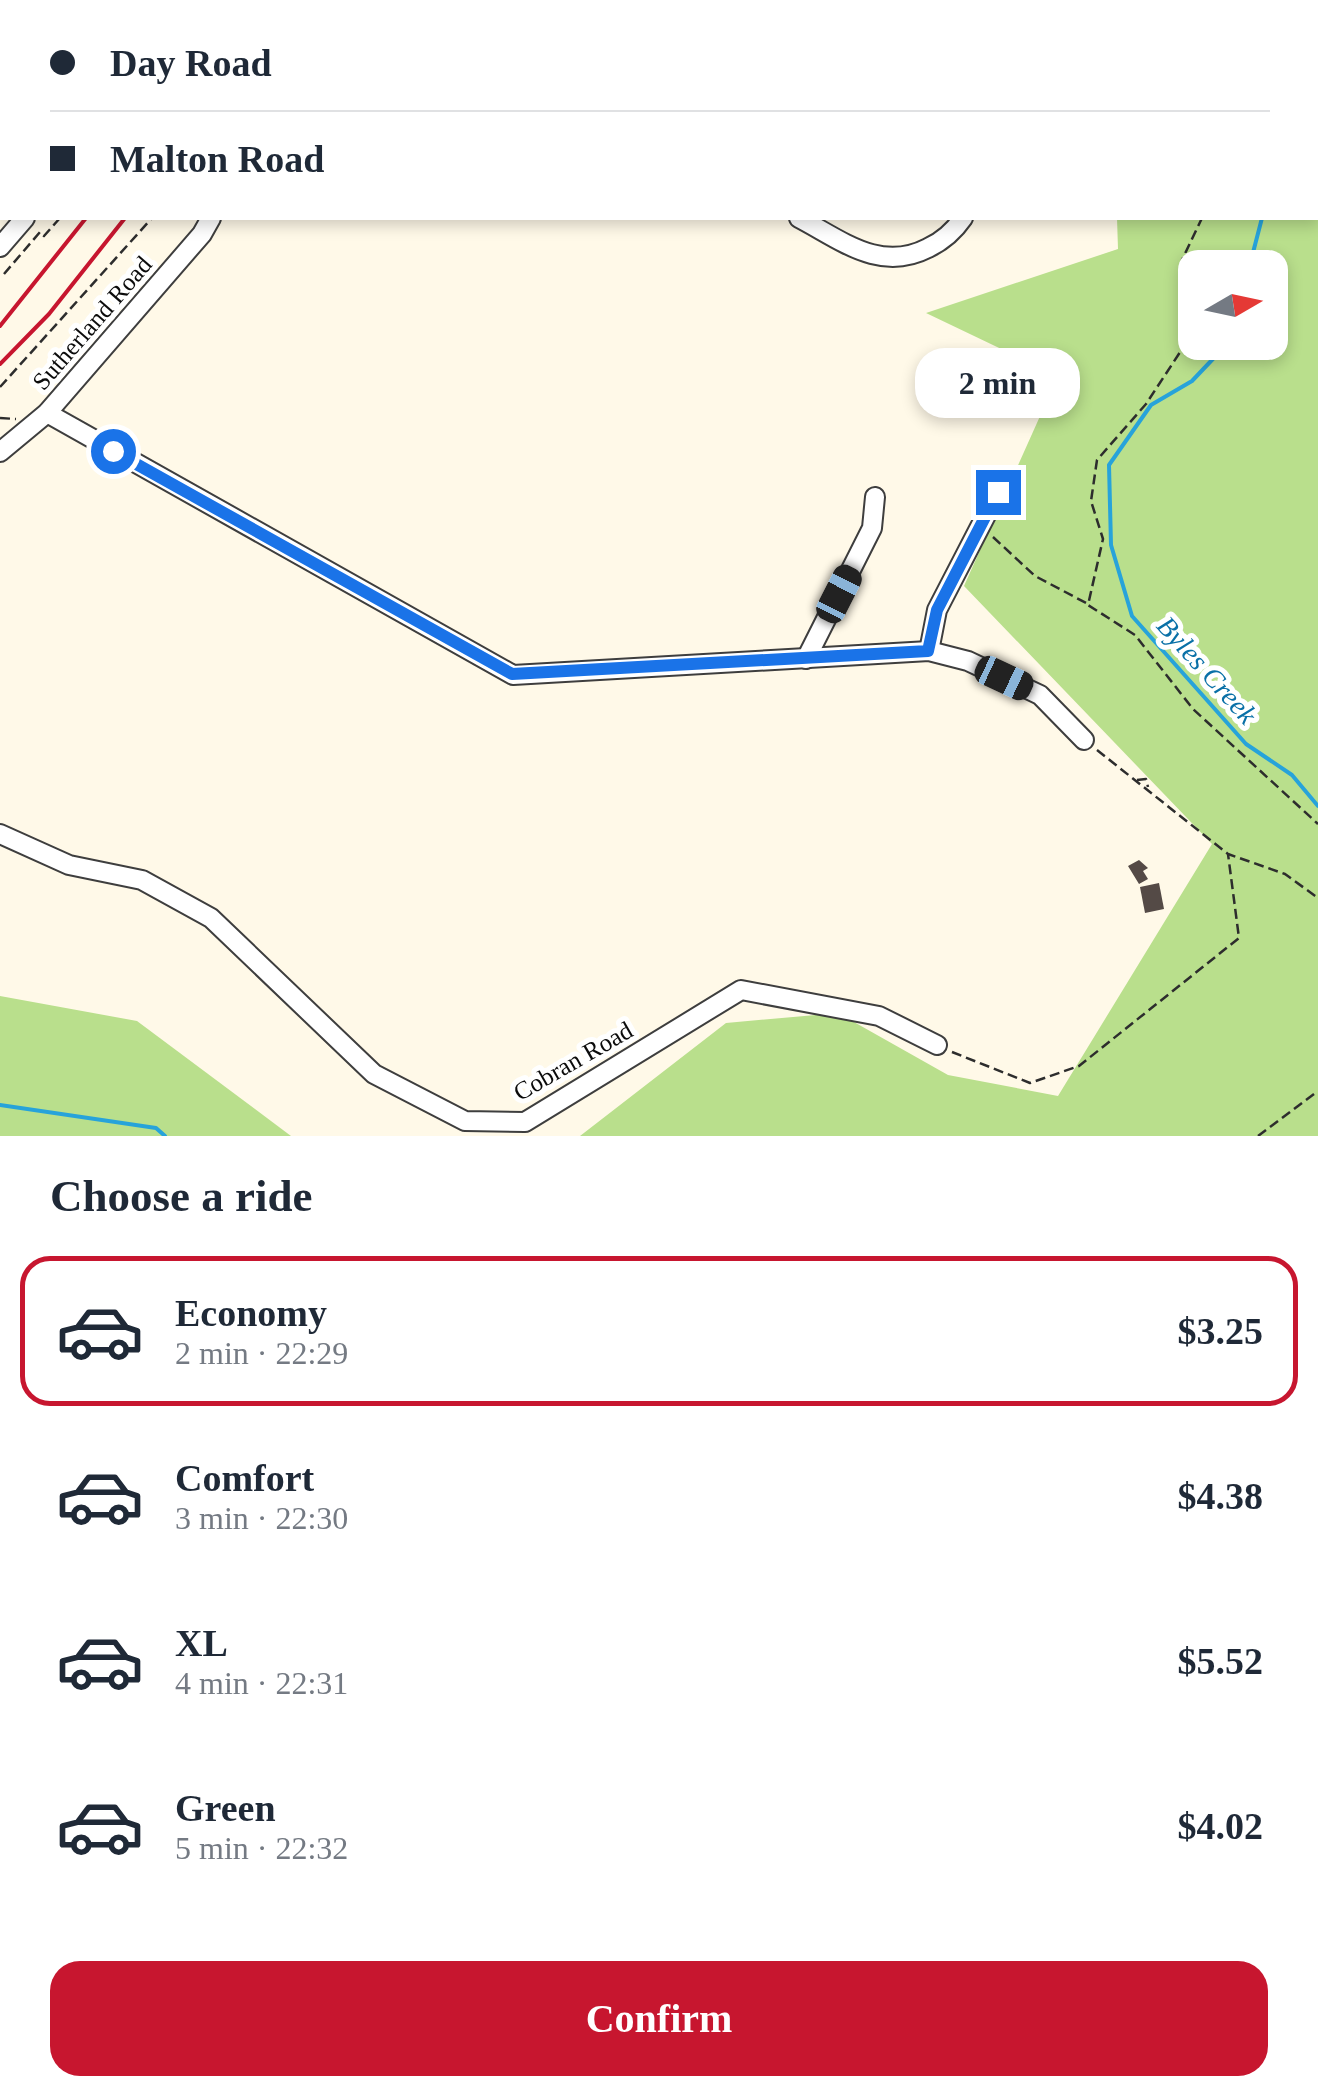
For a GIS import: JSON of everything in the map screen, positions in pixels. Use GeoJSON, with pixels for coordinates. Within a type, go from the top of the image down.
{"type":"FeatureCollection","features":[{"type":"Feature","properties":{"kind":"street"},"geometry":{"type":"LineString","coordinates":[[0,248],[23,220]]}},
{"type":"Feature","properties":{"kind":"street","name":"Sutherland Road"},"geometry":{"type":"LineString","coordinates":[[0,452],[46,414],[202,234],[210,220]]}},
{"type":"Feature","properties":{"kind":"street"},"geometry":{"type":"LineString","coordinates":[[803,220],[871,256],[889,258],[925,250],[944,240],[961,220]]}},
{"type":"Feature","properties":{"kind":"street"},"geometry":{"type":"LineString","coordinates":[[46,414],[512,674],[928,651],[968,661],[1040,694],[1084,740]]}},
{"type":"Feature","properties":{"kind":"street"},"geometry":{"type":"LineString","coordinates":[[928,651],[937,610],[998,492]]}},
{"type":"Feature","properties":{"kind":"street"},"geometry":{"type":"LineString","coordinates":[[806,659],[872,528],[876,498]]}},
{"type":"Feature","properties":{"kind":"street","name":"Cobran Road"},"geometry":{"type":"LineString","coordinates":[[0,834],[69,864],[142,880],[210,918],[374,1074],[465,1121],[524,1122],[742,990],[878,1016],[938,1045]]}},
{"type":"Feature","properties":{"kind":"path"},"geometry":{"type":"LineString","coordinates":[[4,274],[40,232],[44,236],[58,220]]}},
{"type":"Feature","properties":{"kind":"path"},"geometry":{"type":"LineString","coordinates":[[0,388],[150,220]]}},
{"type":"Feature","properties":{"kind":"path"},"geometry":{"type":"LineString","coordinates":[[1187,250],[1201,220]]}},
{"type":"Feature","properties":{"kind":"path"},"geometry":{"type":"LineString","coordinates":[[1088,604],[1102,540],[1091,501],[1098,460],[1146,404],[1178,355]]}},
{"type":"Feature","properties":{"kind":"path"},"geometry":{"type":"LineString","coordinates":[[981,526],[1035,576],[1088,604],[1134,635],[1193,709],[1318,824]]}},
{"type":"Feature","properties":{"kind":"path"},"geometry":{"type":"LineString","coordinates":[[1084,740],[1228,854],[1285,874],[1318,898]]}},
{"type":"Feature","properties":{"kind":"path"},"geometry":{"type":"LineString","coordinates":[[938,1045],[1030,1082],[1079,1066],[1239,938],[1228,854]]}},
{"type":"Feature","properties":{"kind":"path"},"geometry":{"type":"LineString","coordinates":[[1258,1136],[1318,1091]]}},
{"type":"Feature","properties":{"kind":"green space"},"geometry":{"type":"Polygon","coordinates":[[[1117,220],[1318,220],[1318,1136],[580,1136],[726,1023],[838,1013],[948,1075],[1058,1096],[1212,844],[964,586],[1058,376],[926,313],[1118,249],[1117,220]]]}},
{"type":"Feature","properties":{"kind":"green space"},"geometry":{"type":"Polygon","coordinates":[[[0,996],[137,1021],[291,1136],[0,1136],[0,996]]]}},
{"type":"Feature","properties":{"kind":"building"},"geometry":{"type":"Polygon","coordinates":[[[1139,860],[1148,868],[1143,871],[1148,879],[1139,884],[1128,866],[1139,860]]]}},
{"type":"Feature","properties":{"kind":"building"},"geometry":{"type":"Polygon","coordinates":[[[1159,883],[1164,909],[1145,913],[1140,887],[1159,883]]]}},
{"type":"Feature","properties":{"kind":"waterway","name":"Byles Creek"},"geometry":{"type":"LineString","coordinates":[[1254,250],[1261,220]]}},
{"type":"Feature","properties":{"kind":"waterway","name":"Byles Creek"},"geometry":{"type":"LineString","coordinates":[[1212,360],[1192,381],[1151,405],[1109,465],[1111,545],[1132,616],[1246,744],[1292,775],[1318,806]]}},
{"type":"Feature","properties":{"kind":"waterway"},"geometry":{"type":"LineString","coordinates":[[0,1105],[156,1128],[165,1136]]}},
{"type":"Feature","properties":{"kind":"railway"},"geometry":{"type":"LineString","coordinates":[[0,326],[84,220]]}},
{"type":"Feature","properties":{"kind":"railway"},"geometry":{"type":"LineString","coordinates":[[0,364],[49,314],[123,220]]}},
{"type":"Feature","properties":{"kind":"route"},"geometry":{"type":"LineString","coordinates":[[113,451],[512,674],[928,651],[937,610],[998,492]]}}]}
